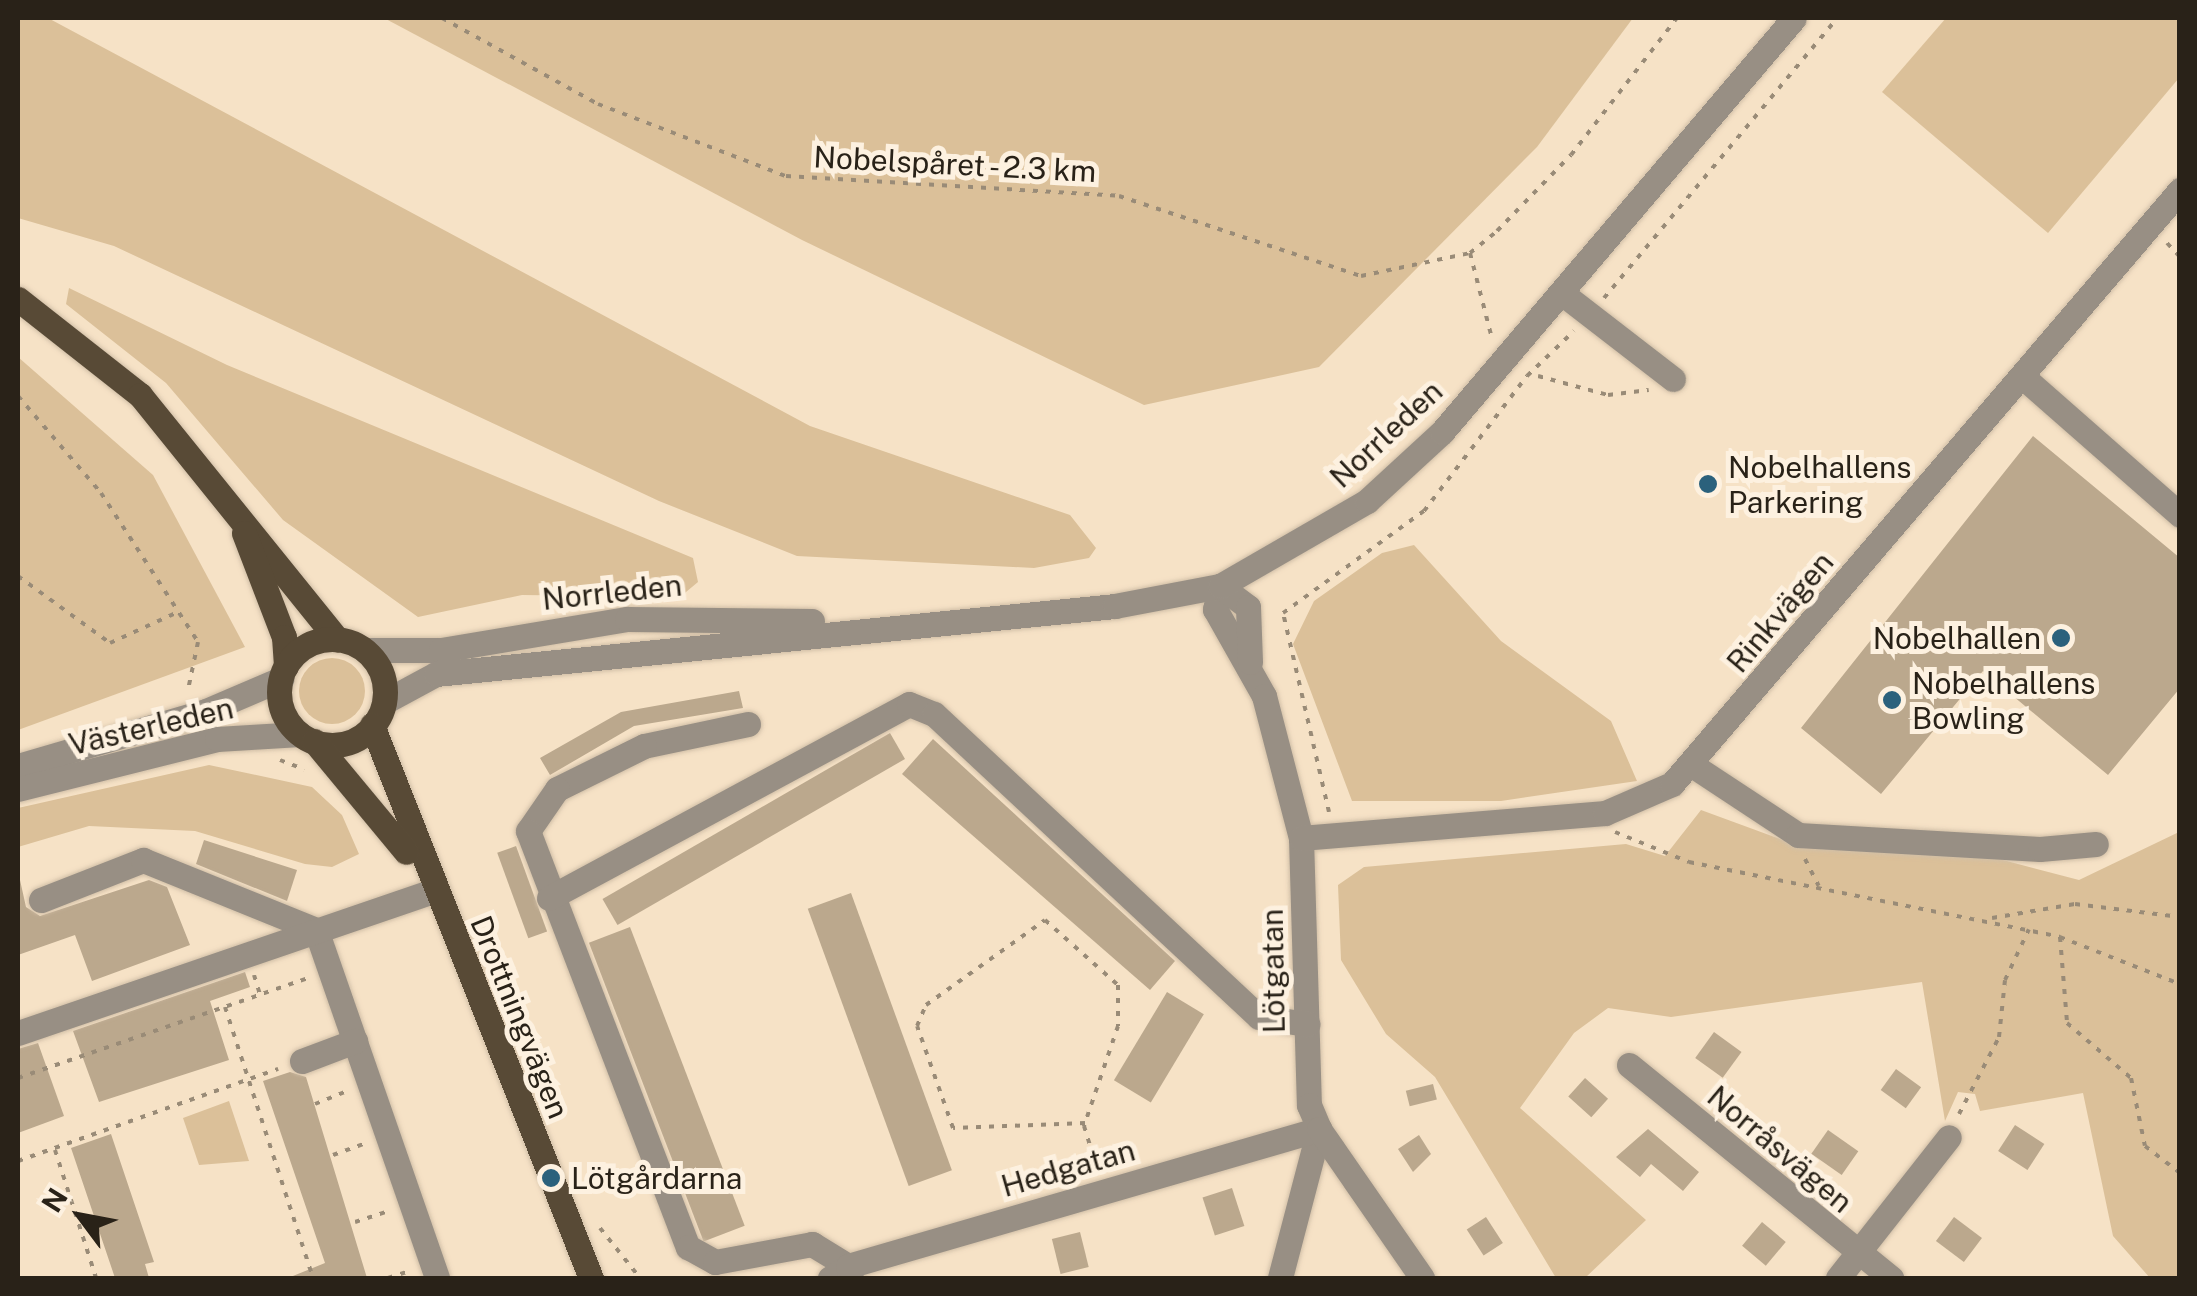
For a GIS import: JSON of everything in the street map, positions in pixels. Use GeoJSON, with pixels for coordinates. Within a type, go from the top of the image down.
{"type":"FeatureCollection","features":[{"type":"Feature","properties":{"kind":"main road"},"geometry":{"type":"LineString","coordinates":[[18,299],[140,395],[232,506],[337,639],[365,650],[381,672],[378,713],[345,743],[307,738],[282,709],[284,637],[232,506]]}},
{"type":"Feature","properties":{"kind":"main road"},"geometry":{"type":"LineString","coordinates":[[283,672],[312,643],[337,639]]}},
{"type":"Feature","properties":{"kind":"main road","name":"Drottningvägen"},"geometry":{"type":"LineString","coordinates":[[378,713],[433,891],[591,1278]]}},
{"type":"Feature","properties":{"kind":"main road","name":"Drottningvägen"},"geometry":{"type":"LineString","coordinates":[[307,738],[344,768],[433,891]]}},
{"type":"Feature","properties":{"kind":"street","name":"Norrleden"},"geometry":{"type":"LineString","coordinates":[[378,713],[436,674],[867,624],[1114,606],[1220,586],[1368,501],[1562,294],[1794,18]]}},
{"type":"Feature","properties":{"kind":"street","name":"Rinkvägen"},"geometry":{"type":"LineString","coordinates":[[1300,838],[1591,814],[1642,803],[1692,765],[2180,190]]}},
{"type":"Feature","properties":{"kind":"street"},"geometry":{"type":"LineString","coordinates":[[1562,294],[1673,379]]}},
{"type":"Feature","properties":{"kind":"street"},"geometry":{"type":"LineString","coordinates":[[2022,378],[2180,515]]}},
{"type":"Feature","properties":{"kind":"street","name":"Lötgatan"},"geometry":{"type":"LineString","coordinates":[[1220,586],[1248,607],[1250,662],[1300,838],[1309,1105],[1319,1129],[1280,1278]]}},
{"type":"Feature","properties":{"kind":"street","name":"Norrleden"},"geometry":{"type":"LineString","coordinates":[[365,650],[441,650],[627,619],[726,614],[867,624]]}},
{"type":"Feature","properties":{"kind":"street","name":"Västerleden"},"geometry":{"type":"LineString","coordinates":[[18,766],[206,711],[283,672]]}},
{"type":"Feature","properties":{"kind":"street"},"geometry":{"type":"LineString","coordinates":[[549,898],[909,704],[934,714],[1259,1017],[1308,1024]]}},
{"type":"Feature","properties":{"kind":"street"},"geometry":{"type":"LineString","coordinates":[[748,724],[644,746],[541,803],[528,831],[549,898],[688,1247],[715,1262],[812,1244],[843,1274]]}},
{"type":"Feature","properties":{"kind":"street","name":"Västerleden"},"geometry":{"type":"LineString","coordinates":[[18,790],[217,739],[307,738]]}},
{"type":"Feature","properties":{"kind":"street"},"geometry":{"type":"LineString","coordinates":[[1692,765],[1798,835],[2040,849],[2096,844]]}},
{"type":"Feature","properties":{"kind":"street"},"geometry":{"type":"LineString","coordinates":[[40,900],[143,860],[316,930],[438,1278]]}},
{"type":"Feature","properties":{"kind":"street"},"geometry":{"type":"LineString","coordinates":[[18,1033],[433,891]]}},
{"type":"Feature","properties":{"kind":"street"},"geometry":{"type":"LineString","coordinates":[[302,1061],[354,1041]]}},
{"type":"Feature","properties":{"kind":"street","name":"Norråsvägen"},"geometry":{"type":"LineString","coordinates":[[1629,1065],[1857,1255],[1892,1278]]}},
{"type":"Feature","properties":{"kind":"street"},"geometry":{"type":"LineString","coordinates":[[1319,1129],[1422,1278]]}},
{"type":"Feature","properties":{"kind":"street","name":"Hedgatan"},"geometry":{"type":"LineString","coordinates":[[843,1274],[1104,1191],[1319,1129]]}},
{"type":"Feature","properties":{"kind":"street"},"geometry":{"type":"LineString","coordinates":[[1838,1278],[1949,1137]]}},
{"type":"Feature","properties":{"kind":"path","name":"Nobelspåret - 2.3 km"},"geometry":{"type":"LineString","coordinates":[[442,18],[582,96],[786,176],[1119,196],[1361,276],[1470,252]]}},
{"type":"Feature","properties":{"kind":"path"},"geometry":{"type":"LineString","coordinates":[[1501,344],[1470,252],[1572,155],[1677,18]]}},
{"type":"Feature","properties":{"kind":"path"},"geometry":{"type":"LineString","coordinates":[[1538,376],[1634,396],[1673,379]]}},
{"type":"Feature","properties":{"kind":"path"},"geometry":{"type":"LineString","coordinates":[[18,396],[101,493],[178,612],[200,652],[188,692]]}},
{"type":"Feature","properties":{"kind":"path"},"geometry":{"type":"LineString","coordinates":[[18,576],[110,643],[178,612]]}},
{"type":"Feature","properties":{"kind":"path"},"geometry":{"type":"LineString","coordinates":[[1284,613],[1333,835]]}},
{"type":"Feature","properties":{"kind":"path"},"geometry":{"type":"LineString","coordinates":[[270,757],[314,775]]}},
{"type":"Feature","properties":{"kind":"path"},"geometry":{"type":"LineString","coordinates":[[1591,814],[1622,839],[1689,862],[1989,918],[2060,937],[2180,984]]}},
{"type":"Feature","properties":{"kind":"path"},"geometry":{"type":"LineString","coordinates":[[1989,918],[2074,904],[2180,917]]}},
{"type":"Feature","properties":{"kind":"path"},"geometry":{"type":"LineString","coordinates":[[1085,1123],[953,1128],[917,1026],[926,1005],[1045,920],[1118,985],[1118,1026],[1085,1123],[1104,1191]]}},
{"type":"Feature","properties":{"kind":"path"},"geometry":{"type":"LineString","coordinates":[[1949,1137],[1999,1037],[2004,980],[2029,929]]}},
{"type":"Feature","properties":{"kind":"path"},"geometry":{"type":"LineString","coordinates":[[2060,937],[2067,1023],[2131,1078],[2145,1146],[2180,1173]]}},
{"type":"Feature","properties":{"kind":"path"},"geometry":{"type":"LineString","coordinates":[[18,1078],[330,970]]}},
{"type":"Feature","properties":{"kind":"path"},"geometry":{"type":"LineString","coordinates":[[224,1006],[313,1278]]}},
{"type":"Feature","properties":{"kind":"path"},"geometry":{"type":"LineString","coordinates":[[18,1160],[302,1061]]}},
{"type":"Feature","properties":{"kind":"path"},"geometry":{"type":"LineString","coordinates":[[315,1104],[369,1084]]}},
{"type":"Feature","properties":{"kind":"path"},"geometry":{"type":"LineString","coordinates":[[333,1155],[388,1136]]}},
{"type":"Feature","properties":{"kind":"path"},"geometry":{"type":"LineString","coordinates":[[54,1148],[96,1278]]}},
{"type":"Feature","properties":{"kind":"path"},"geometry":{"type":"LineString","coordinates":[[355,1222],[411,1204]]}},
{"type":"Feature","properties":{"kind":"path"},"geometry":{"type":"LineString","coordinates":[[600,1228],[640,1278]]}},
{"type":"Feature","properties":{"kind":"shaded area"},"geometry":{"type":"Polygon","coordinates":[[[18,18],[48,18],[810,426],[1070,515],[1096,548],[1089,558],[1034,568],[797,556],[659,501],[114,246],[18,218],[18,18]]]}},
{"type":"Feature","properties":{"kind":"shaded area"},"geometry":{"type":"Polygon","coordinates":[[[384,18],[1633,18],[1537,147],[1319,367],[1144,405],[802,240],[384,18]]]}},
{"type":"Feature","properties":{"kind":"shaded area"},"geometry":{"type":"Polygon","coordinates":[[[1946,18],[2179,18],[2179,78],[2048,233],[1882,92],[1946,18]]]}},
{"type":"Feature","properties":{"kind":"shaded area"},"geometry":{"type":"Polygon","coordinates":[[[69,288],[227,365],[693,558],[698,582],[680,597],[522,595],[418,617],[283,520],[166,383],[66,304],[69,288]]]}},
{"type":"Feature","properties":{"kind":"shaded area"},"geometry":{"type":"Polygon","coordinates":[[[18,357],[153,475],[245,647],[18,730],[18,357]]]}},
{"type":"Feature","properties":{"kind":"shaded area"},"geometry":{"type":"Polygon","coordinates":[[[1414,545],[1501,641],[1611,721],[1637,781],[1501,801],[1352,801],[1293,644],[1314,601],[1382,553],[1414,545]]]}},
{"type":"Feature","properties":{"kind":"shaded area"},"geometry":{"type":"Polygon","coordinates":[[[332,658],[355,668],[365,691],[355,714],[332,724],[309,714],[299,691],[309,668],[332,658]]]}},
{"type":"Feature","properties":{"kind":"shaded area"},"geometry":{"type":"Polygon","coordinates":[[[209,765],[312,787],[342,815],[359,854],[332,867],[305,864],[195,831],[89,826],[18,847],[18,808],[209,765]]]}},
{"type":"Feature","properties":{"kind":"shaded area"},"geometry":{"type":"Polygon","coordinates":[[[1701,810],[1788,842],[1965,850],[2079,880],[2179,832],[2179,1278],[2150,1278],[2113,1236],[2083,1093],[1980,1111],[1975,1094],[1958,1092],[1945,1121],[1922,982],[1671,1017],[1608,1008],[1574,1033],[1520,1108],[1646,1220],[1585,1278],[1556,1278],[1435,1077],[1386,1034],[1341,960],[1338,885],[1364,867],[1626,844],[1665,856],[1701,810]]]}},
{"type":"Feature","properties":{"kind":"shaded area"},"geometry":{"type":"Polygon","coordinates":[[[229,1101],[249,1161],[199,1165],[183,1118],[229,1101]]]}},
{"type":"Feature","properties":{"kind":"building","name":"Nobelhallen"},"geometry":{"type":"Polygon","coordinates":[[[2033,436],[2180,558],[2180,688],[2108,775],[1983,671],[1881,794],[1801,728],[2033,436]]]}},
{"type":"Feature","properties":{"kind":"building"},"geometry":{"type":"Polygon","coordinates":[[[739,691],[743,708],[634,726],[550,775],[540,758],[621,712],[739,691]]]}},
{"type":"Feature","properties":{"kind":"building"},"geometry":{"type":"Polygon","coordinates":[[[890,733],[905,759],[617,925],[602,899],[890,733]]]}},
{"type":"Feature","properties":{"kind":"building"},"geometry":{"type":"Polygon","coordinates":[[[933,739],[1175,961],[1150,990],[902,774],[933,739]]]}},
{"type":"Feature","properties":{"kind":"building"},"geometry":{"type":"Polygon","coordinates":[[[204,840],[297,870],[287,901],[196,864],[204,840]]]}},
{"type":"Feature","properties":{"kind":"building"},"geometry":{"type":"Polygon","coordinates":[[[516,846],[547,932],[528,938],[497,853],[516,846]]]}},
{"type":"Feature","properties":{"kind":"building"},"geometry":{"type":"Polygon","coordinates":[[[18,871],[26,907],[40,916],[149,880],[167,887],[190,945],[92,981],[75,935],[18,955],[18,871]]]}},
{"type":"Feature","properties":{"kind":"building"},"geometry":{"type":"Polygon","coordinates":[[[851,893],[952,1170],[909,1186],[808,909],[851,893]]]}},
{"type":"Feature","properties":{"kind":"building"},"geometry":{"type":"Polygon","coordinates":[[[630,927],[745,1226],[704,1242],[589,943],[630,927]]]}},
{"type":"Feature","properties":{"kind":"building"},"geometry":{"type":"Polygon","coordinates":[[[245,972],[250,987],[210,1001],[229,1060],[99,1102],[73,1031],[245,972]]]}},
{"type":"Feature","properties":{"kind":"building"},"geometry":{"type":"Polygon","coordinates":[[[1167,992],[1204,1014],[1151,1102],[1114,1080],[1167,992]]]}},
{"type":"Feature","properties":{"kind":"building"},"geometry":{"type":"Polygon","coordinates":[[[1714,1032],[1742,1052],[1723,1078],[1695,1058],[1714,1032]]]}},
{"type":"Feature","properties":{"kind":"building"},"geometry":{"type":"Polygon","coordinates":[[[38,1043],[64,1116],[18,1133],[18,1049],[38,1043]]]}},
{"type":"Feature","properties":{"kind":"building"},"geometry":{"type":"Polygon","coordinates":[[[1896,1069],[1921,1087],[1906,1108],[1881,1090],[1896,1069]]]}},
{"type":"Feature","properties":{"kind":"building"},"geometry":{"type":"Polygon","coordinates":[[[290,1072],[306,1077],[367,1278],[288,1278],[325,1263],[263,1081],[290,1072]]]}},
{"type":"Feature","properties":{"kind":"building"},"geometry":{"type":"Polygon","coordinates":[[[1585,1078],[1608,1099],[1591,1117],[1568,1097],[1585,1078]]]}},
{"type":"Feature","properties":{"kind":"building"},"geometry":{"type":"Polygon","coordinates":[[[1433,1084],[1437,1100],[1410,1106],[1406,1091],[1433,1084]]]}},
{"type":"Feature","properties":{"kind":"building"},"geometry":{"type":"Polygon","coordinates":[[[2015,1125],[2044,1144],[2027,1170],[1998,1151],[2015,1125]]]}},
{"type":"Feature","properties":{"kind":"building"},"geometry":{"type":"Polygon","coordinates":[[[1648,1129],[1699,1172],[1683,1191],[1651,1164],[1640,1177],[1616,1157],[1648,1129]]]}},
{"type":"Feature","properties":{"kind":"building"},"geometry":{"type":"Polygon","coordinates":[[[1828,1130],[1858,1151],[1842,1175],[1811,1154],[1828,1130]]]}},
{"type":"Feature","properties":{"kind":"building"},"geometry":{"type":"Polygon","coordinates":[[[111,1134],[154,1262],[145,1264],[149,1278],[115,1278],[71,1148],[111,1134]]]}},
{"type":"Feature","properties":{"kind":"building"},"geometry":{"type":"Polygon","coordinates":[[[1419,1135],[1431,1154],[1413,1172],[1398,1149],[1419,1135]]]}},
{"type":"Feature","properties":{"kind":"building"},"geometry":{"type":"Polygon","coordinates":[[[1232,1188],[1244,1226],[1215,1236],[1203,1198],[1232,1188]]]}},
{"type":"Feature","properties":{"kind":"building"},"geometry":{"type":"Polygon","coordinates":[[[1486,1217],[1503,1243],[1484,1256],[1467,1230],[1486,1217]]]}},
{"type":"Feature","properties":{"kind":"building"},"geometry":{"type":"Polygon","coordinates":[[[1954,1217],[1982,1238],[1964,1262],[1936,1241],[1954,1217]]]}},
{"type":"Feature","properties":{"kind":"building"},"geometry":{"type":"Polygon","coordinates":[[[1762,1222],[1786,1242],[1766,1266],[1742,1246],[1762,1222]]]}},
{"type":"Feature","properties":{"kind":"building"},"geometry":{"type":"Polygon","coordinates":[[[1080,1232],[1089,1267],[1061,1274],[1052,1239],[1080,1232]]]}},
{"type":"Feature","properties":{"kind":"place","name":"Nobelhallens Parkering"},"geometry":{"type":"Point","coordinates":[1708,484]}},
{"type":"Feature","properties":{"kind":"place","name":"Nobelhallen"},"geometry":{"type":"Point","coordinates":[2061,638]}},
{"type":"Feature","properties":{"kind":"place","name":"Nobelhallens Bowling"},"geometry":{"type":"Point","coordinates":[1892,700]}},
{"type":"Feature","properties":{"kind":"place","name":"Lötgårdarna"},"geometry":{"type":"Point","coordinates":[551,1178]}}]}
